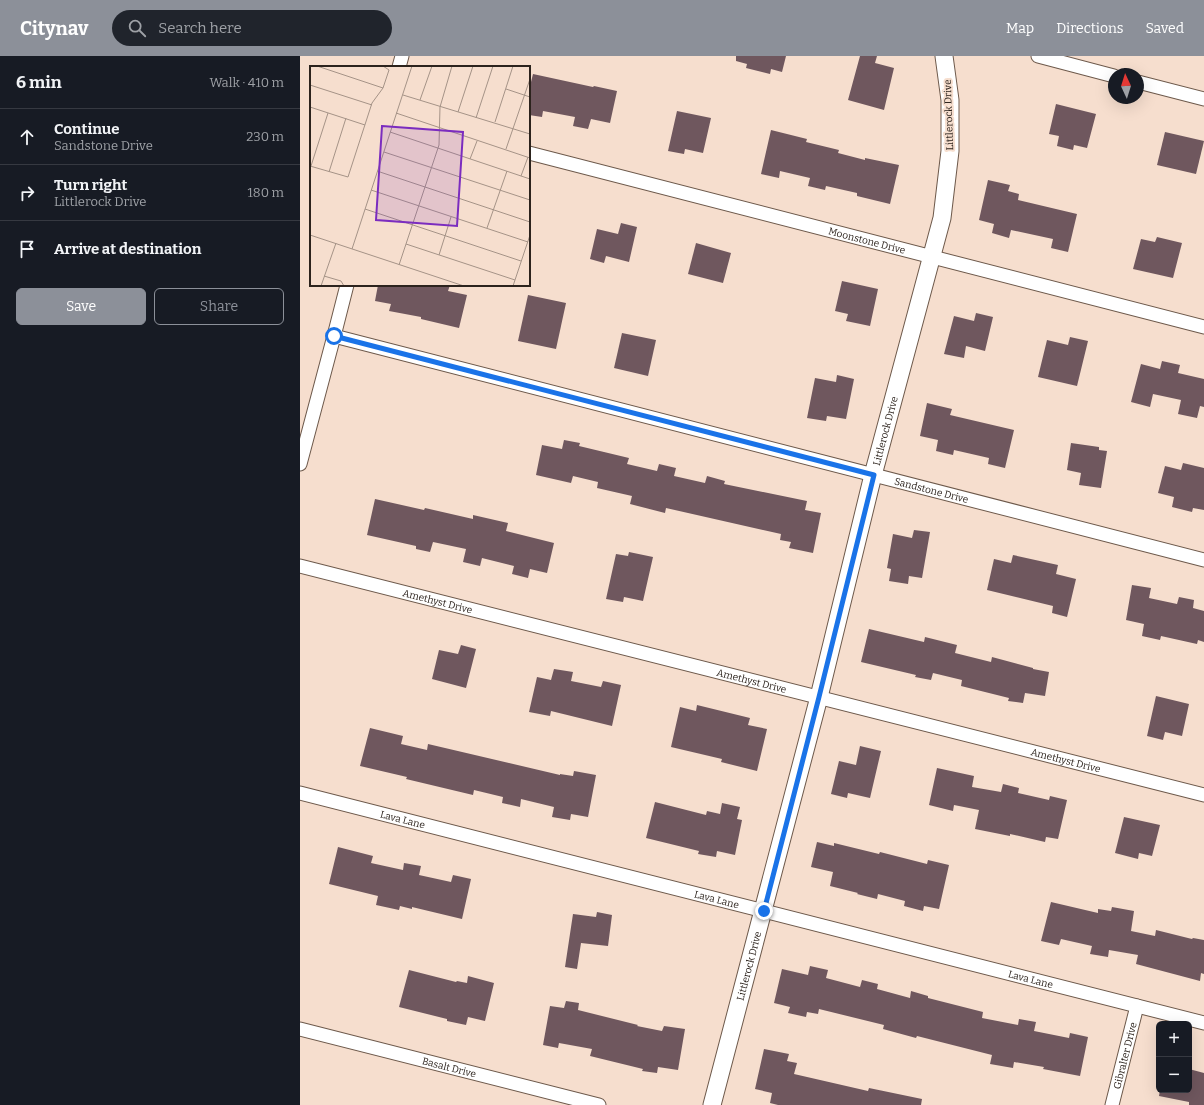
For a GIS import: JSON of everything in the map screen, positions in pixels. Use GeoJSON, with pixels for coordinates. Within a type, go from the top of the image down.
{"type":"FeatureCollection","features":[{"type":"Feature","properties":{"kind":"street"},"geometry":{"type":"LineString","coordinates":[[399,66],[402,56]]}},
{"type":"Feature","properties":{"kind":"street","name":"Littlerock Drive"},"geometry":{"type":"LineString","coordinates":[[712,1105],[764,911],[874,475],[942,218],[950,151],[950,100],[944,56]]}},
{"type":"Feature","properties":{"kind":"street"},"geometry":{"type":"LineString","coordinates":[[1038,56],[1108,74]]}},
{"type":"Feature","properties":{"kind":"street"},"geometry":{"type":"LineString","coordinates":[[1144,84],[1204,99]]}},
{"type":"Feature","properties":{"kind":"street","name":"Moonstone Drive"},"geometry":{"type":"LineString","coordinates":[[530,153],[1204,327]]}},
{"type":"Feature","properties":{"kind":"street"},"geometry":{"type":"LineString","coordinates":[[300,464],[347,286]]}},
{"type":"Feature","properties":{"kind":"street","name":"Sandstone Drive"},"geometry":{"type":"LineString","coordinates":[[334,336],[1204,560]]}},
{"type":"Feature","properties":{"kind":"street","name":"Amethyst Drive"},"geometry":{"type":"LineString","coordinates":[[300,566],[1204,795]]}},
{"type":"Feature","properties":{"kind":"street","name":"Lava Lane"},"geometry":{"type":"LineString","coordinates":[[300,793],[1204,1023]]}},
{"type":"Feature","properties":{"kind":"street","name":"Gibralter Drive"},"geometry":{"type":"LineString","coordinates":[[1112,1105],[1137,1006]]}},
{"type":"Feature","properties":{"kind":"street","name":"Basalt Drive"},"geometry":{"type":"LineString","coordinates":[[300,1029],[599,1105]]}},
{"type":"Feature","properties":{"kind":"building"},"geometry":{"type":"Polygon","coordinates":[[[736,56],[786,56],[782,72],[771,69],[770,74],[746,68],[747,64],[736,61],[736,56]]]}},
{"type":"Feature","properties":{"kind":"building"},"geometry":{"type":"Polygon","coordinates":[[[860,56],[877,56],[875,63],[894,68],[884,110],[848,100],[860,56]]]}},
{"type":"Feature","properties":{"kind":"building"},"geometry":{"type":"Polygon","coordinates":[[[533,74],[617,91],[610,123],[591,119],[588,129],[573,126],[575,117],[543,111],[542,117],[530,115],[530,86],[533,74]]]}},
{"type":"Feature","properties":{"kind":"building"},"geometry":{"type":"Polygon","coordinates":[[[1056,104],[1096,114],[1087,148],[1074,145],[1073,150],[1057,146],[1059,136],[1049,134],[1056,104]]]}},
{"type":"Feature","properties":{"kind":"building"},"geometry":{"type":"Polygon","coordinates":[[[677,111],[711,118],[703,153],[685,149],[684,154],[668,151],[677,111]]]}},
{"type":"Feature","properties":{"kind":"building"},"geometry":{"type":"Polygon","coordinates":[[[771,130],[807,139],[806,142],[839,150],[838,153],[865,160],[865,158],[899,165],[890,204],[857,196],[857,193],[826,186],[825,190],[808,186],[810,178],[780,171],[779,178],[761,174],[771,130]]]}},
{"type":"Feature","properties":{"kind":"building"},"geometry":{"type":"Polygon","coordinates":[[[1165,132],[1204,141],[1196,174],[1157,165],[1165,132]]]}},
{"type":"Feature","properties":{"kind":"building"},"geometry":{"type":"Polygon","coordinates":[[[988,180],[1010,185],[1008,191],[1019,194],[1018,200],[1077,214],[1068,252],[1051,248],[1053,239],[1011,230],[1009,238],[992,233],[994,224],[979,220],[988,180]]]}},
{"type":"Feature","properties":{"kind":"building"},"geometry":{"type":"Polygon","coordinates":[[[621,223],[637,227],[629,262],[606,256],[604,263],[590,259],[597,229],[618,234],[621,223]]]}},
{"type":"Feature","properties":{"kind":"building"},"geometry":{"type":"Polygon","coordinates":[[[1157,237],[1182,243],[1173,278],[1133,269],[1141,239],[1155,242],[1157,237]]]}},
{"type":"Feature","properties":{"kind":"building"},"geometry":{"type":"Polygon","coordinates":[[[696,243],[731,253],[723,283],[688,274],[696,243]]]}},
{"type":"Feature","properties":{"kind":"building"},"geometry":{"type":"Polygon","coordinates":[[[842,281],[878,289],[870,326],[846,321],[848,314],[835,311],[842,281]]]}},
{"type":"Feature","properties":{"kind":"building"},"geometry":{"type":"Polygon","coordinates":[[[378,286],[450,286],[448,291],[467,295],[459,328],[421,319],[421,317],[389,311],[391,304],[375,301],[378,286]]]}},
{"type":"Feature","properties":{"kind":"building"},"geometry":{"type":"Polygon","coordinates":[[[528,295],[566,303],[556,349],[518,341],[528,295]]]}},
{"type":"Feature","properties":{"kind":"building"},"geometry":{"type":"Polygon","coordinates":[[[976,313],[993,317],[985,351],[966,346],[964,358],[944,354],[954,316],[974,321],[976,313]]]}},
{"type":"Feature","properties":{"kind":"building"},"geometry":{"type":"Polygon","coordinates":[[[622,333],[656,340],[648,376],[614,368],[622,333]]]}},
{"type":"Feature","properties":{"kind":"building"},"geometry":{"type":"Polygon","coordinates":[[[1070,337],[1088,341],[1077,386],[1038,377],[1047,340],[1068,345],[1070,337]]]}},
{"type":"Feature","properties":{"kind":"building"},"geometry":{"type":"Polygon","coordinates":[[[1162,361],[1180,365],[1178,373],[1204,379],[1204,407],[1200,406],[1197,418],[1178,414],[1181,400],[1153,394],[1150,407],[1131,402],[1141,364],[1160,369],[1162,361]]]}},
{"type":"Feature","properties":{"kind":"building"},"geometry":{"type":"Polygon","coordinates":[[[837,375],[854,379],[846,419],[827,416],[826,421],[807,418],[815,378],[836,382],[837,375]]]}},
{"type":"Feature","properties":{"kind":"building"},"geometry":{"type":"Polygon","coordinates":[[[927,403],[952,409],[950,415],[1014,430],[1005,468],[988,464],[989,458],[954,450],[953,455],[936,451],[938,440],[920,436],[927,403]]]}},
{"type":"Feature","properties":{"kind":"building"},"geometry":{"type":"Polygon","coordinates":[[[564,440],[580,443],[579,446],[629,458],[627,464],[657,471],[659,464],[676,468],[674,476],[705,483],[707,476],[725,481],[724,484],[807,501],[805,510],[821,513],[813,553],[789,548],[791,542],[780,540],[781,534],[666,508],[665,513],[630,504],[632,496],[597,488],[598,482],[573,476],[571,483],[536,475],[542,445],[562,449],[564,440]]]}},
{"type":"Feature","properties":{"kind":"building"},"geometry":{"type":"Polygon","coordinates":[[[1071,443],[1099,447],[1099,450],[1107,451],[1101,488],[1079,485],[1081,473],[1067,470],[1071,443]]]}},
{"type":"Feature","properties":{"kind":"building"},"geometry":{"type":"Polygon","coordinates":[[[1183,463],[1204,468],[1204,510],[1193,508],[1192,512],[1172,507],[1174,497],[1158,493],[1165,466],[1181,470],[1183,463]]]}},
{"type":"Feature","properties":{"kind":"building"},"geometry":{"type":"Polygon","coordinates":[[[375,499],[473,519],[473,515],[508,523],[506,531],[554,543],[547,573],[530,569],[528,578],[512,574],[514,566],[482,558],[480,566],[463,562],[466,549],[433,542],[430,552],[416,549],[416,546],[367,535],[375,499]]]}},
{"type":"Feature","properties":{"kind":"building"},"geometry":{"type":"Polygon","coordinates":[[[914,530],[930,532],[922,578],[909,576],[908,584],[889,581],[891,569],[887,568],[893,534],[912,538],[914,530]]]}},
{"type":"Feature","properties":{"kind":"building"},"geometry":{"type":"Polygon","coordinates":[[[629,552],[653,557],[643,601],[624,597],[623,602],[606,599],[616,554],[628,556],[629,552]]]}},
{"type":"Feature","properties":{"kind":"building"},"geometry":{"type":"Polygon","coordinates":[[[1013,555],[1058,565],[1056,574],[1076,579],[1067,617],[1052,613],[1053,606],[987,590],[994,559],[1011,563],[1013,555]]]}},
{"type":"Feature","properties":{"kind":"building"},"geometry":{"type":"Polygon","coordinates":[[[1132,585],[1151,588],[1149,598],[1177,604],[1179,597],[1194,600],[1193,608],[1204,611],[1204,642],[1198,640],[1197,644],[1161,636],[1160,640],[1142,636],[1144,624],[1126,620],[1132,585]]]}},
{"type":"Feature","properties":{"kind":"building"},"geometry":{"type":"Polygon","coordinates":[[[869,629],[924,642],[925,637],[957,645],[955,653],[991,662],[992,657],[1049,672],[1045,696],[1025,693],[1023,703],[1008,701],[1009,698],[961,686],[962,680],[933,673],[931,680],[861,662],[869,629]]]}},
{"type":"Feature","properties":{"kind":"building"},"geometry":{"type":"Polygon","coordinates":[[[461,645],[476,649],[466,688],[432,679],[439,650],[458,654],[461,645]]]}},
{"type":"Feature","properties":{"kind":"building"},"geometry":{"type":"Polygon","coordinates":[[[554,669],[573,672],[571,681],[601,687],[603,681],[621,685],[612,726],[551,711],[550,716],[529,712],[537,677],[551,680],[554,669]]]}},
{"type":"Feature","properties":{"kind":"building"},"geometry":{"type":"Polygon","coordinates":[[[1156,696],[1189,704],[1182,736],[1165,732],[1163,740],[1147,736],[1156,696]]]}},
{"type":"Feature","properties":{"kind":"building"},"geometry":{"type":"Polygon","coordinates":[[[697,705],[750,718],[748,725],[767,729],[757,771],[721,762],[722,759],[671,747],[680,707],[696,711],[697,705]]]}},
{"type":"Feature","properties":{"kind":"building"},"geometry":{"type":"Polygon","coordinates":[[[370,728],[403,736],[401,744],[427,750],[428,744],[560,775],[573,776],[574,771],[596,775],[588,817],[571,814],[570,820],[552,817],[554,807],[521,799],[520,807],[502,803],[503,797],[474,790],[473,795],[360,766],[370,728]]]}},
{"type":"Feature","properties":{"kind":"building"},"geometry":{"type":"Polygon","coordinates":[[[860,746],[881,751],[870,798],[848,793],[847,798],[831,794],[839,761],[856,765],[860,746]]]}},
{"type":"Feature","properties":{"kind":"building"},"geometry":{"type":"Polygon","coordinates":[[[937,768],[974,776],[972,787],[1001,792],[1003,784],[1019,788],[1018,793],[1049,800],[1050,796],[1067,800],[1058,839],[1046,837],[1045,842],[1010,834],[1010,836],[975,829],[979,810],[954,805],[953,811],[929,805],[937,768]]]}},
{"type":"Feature","properties":{"kind":"building"},"geometry":{"type":"Polygon","coordinates":[[[655,802],[706,815],[707,811],[720,814],[722,803],[740,807],[737,819],[742,820],[735,855],[717,851],[716,857],[698,854],[699,851],[646,838],[655,802]]]}},
{"type":"Feature","properties":{"kind":"building"},"geometry":{"type":"Polygon","coordinates":[[[1124,817],[1160,825],[1152,856],[1139,853],[1138,859],[1115,853],[1124,817]]]}},
{"type":"Feature","properties":{"kind":"building"},"geometry":{"type":"Polygon","coordinates":[[[817,842],[834,846],[834,843],[879,854],[880,852],[927,864],[928,860],[949,865],[939,909],[924,906],[923,911],[904,906],[905,901],[878,894],[877,899],[830,886],[833,872],[811,867],[817,842]]]}},
{"type":"Feature","properties":{"kind":"building"},"geometry":{"type":"Polygon","coordinates":[[[338,847],[373,856],[371,863],[403,870],[404,863],[421,866],[419,875],[451,882],[453,875],[471,879],[462,919],[412,907],[412,909],[400,906],[399,910],[376,905],[378,896],[329,884],[338,847]]]}},
{"type":"Feature","properties":{"kind":"building"},"geometry":{"type":"Polygon","coordinates":[[[1051,902],[1098,913],[1098,909],[1111,911],[1112,907],[1134,911],[1131,931],[1155,936],[1156,930],[1192,939],[1204,940],[1204,974],[1201,973],[1200,981],[1136,964],[1138,955],[1109,950],[1108,957],[1090,954],[1092,946],[1061,939],[1059,945],[1041,941],[1051,902]]]}},
{"type":"Feature","properties":{"kind":"building"},"geometry":{"type":"Polygon","coordinates":[[[597,912],[612,915],[608,946],[581,943],[577,969],[565,967],[573,914],[596,917],[597,912]]]}},
{"type":"Feature","properties":{"kind":"building"},"geometry":{"type":"Polygon","coordinates":[[[810,966],[828,970],[826,978],[860,987],[862,980],[878,984],[877,989],[910,998],[911,991],[928,996],[928,998],[983,1012],[982,1018],[1018,1025],[1019,1019],[1036,1022],[1034,1031],[1069,1038],[1070,1033],[1088,1037],[1080,1076],[1043,1069],[1044,1067],[1014,1062],[1013,1068],[990,1064],[992,1055],[917,1036],[916,1038],[883,1029],[884,1025],[819,1009],[818,1014],[807,1012],[806,1017],[788,1013],[790,1007],[774,1003],[782,969],[808,975],[810,966]]]}},
{"type":"Feature","properties":{"kind":"building"},"geometry":{"type":"Polygon","coordinates":[[[409,970],[456,982],[467,983],[468,976],[494,983],[485,1021],[468,1017],[466,1025],[399,1007],[409,970]]]}},
{"type":"Feature","properties":{"kind":"building"},"geometry":{"type":"Polygon","coordinates":[[[566,1001],[579,1003],[578,1010],[638,1025],[637,1026],[662,1031],[664,1026],[685,1029],[678,1070],[658,1067],[657,1073],[642,1071],[643,1069],[590,1056],[592,1049],[559,1043],[558,1048],[543,1045],[550,1006],[564,1008],[566,1001]]]}},
{"type":"Feature","properties":{"kind":"building"},"geometry":{"type":"Polygon","coordinates":[[[764,1049],[789,1054],[787,1061],[797,1063],[794,1074],[868,1091],[869,1088],[922,1099],[921,1105],[778,1105],[770,1103],[772,1093],[755,1089],[764,1049]]]}},
{"type":"Feature","properties":{"kind":"building"},"geometry":{"type":"Polygon","coordinates":[[[1192,1070],[1204,1073],[1204,1105],[1189,1105],[1189,1102],[1159,1096],[1160,1093],[1192,1093],[1192,1070]]]}},
{"type":"Feature","properties":{"kind":"route"},"geometry":{"type":"LineString","coordinates":[[334,336],[874,475],[764,911]]}}]}
